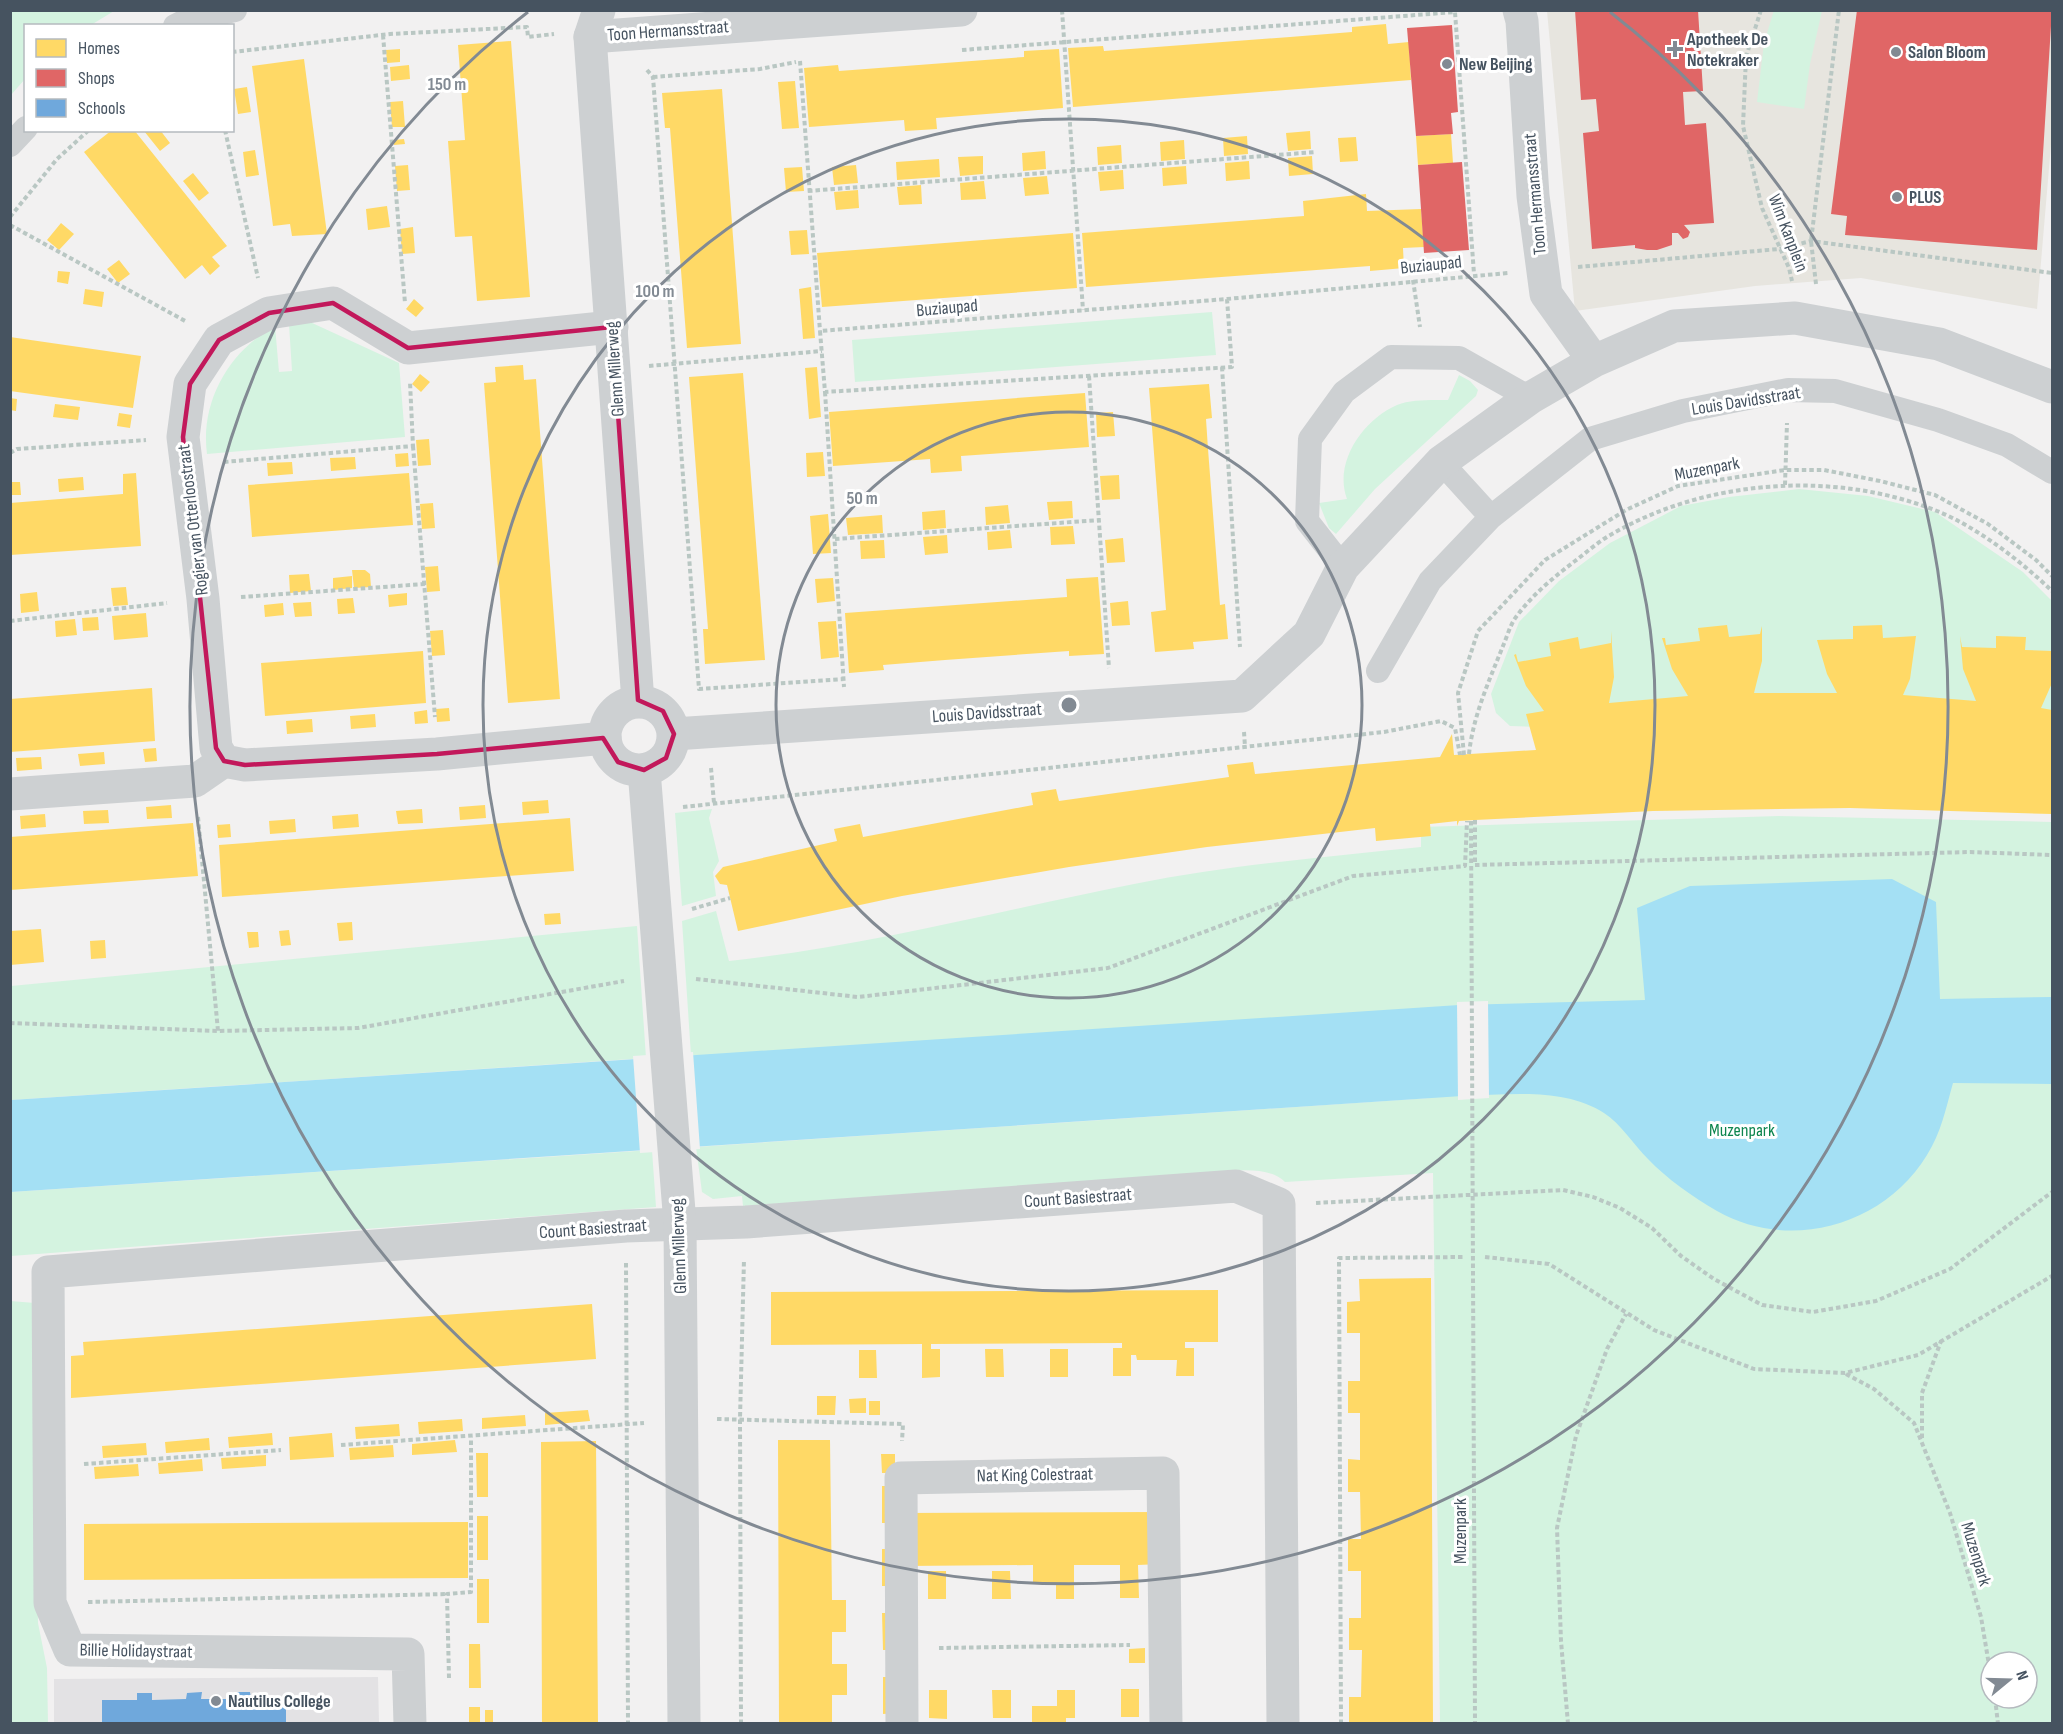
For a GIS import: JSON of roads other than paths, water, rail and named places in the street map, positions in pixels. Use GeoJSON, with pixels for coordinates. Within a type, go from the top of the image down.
{"type":"FeatureCollection","features":[{"type":"Feature","properties":{"kind":"street","name":"Toon Hermansstraat"},"geometry":{"type":"LineString","coordinates":[[588,19],[960,10]]}},
{"type":"Feature","properties":{"kind":"street","name":"Toon Hermansstraat"},"geometry":{"type":"LineString","coordinates":[[1519,10],[1522,21],[1533,196],[1546,294],[1594,361]]}},
{"type":"Feature","properties":{"kind":"street","name":"Glenn Millerweg"},"geometry":{"type":"LineString","coordinates":[[588,19],[638,702]]}},
{"type":"Feature","properties":{"kind":"street","name":"Rogier van Otterloostraat"},"geometry":{"type":"LineString","coordinates":[[224,761],[216,748],[203,599],[184,451],[190,384],[219,340],[269,313],[333,303],[408,348],[612,327]]}},
{"type":"Feature","properties":{"kind":"street","name":"Louis Davidsstraat"},"geometry":{"type":"LineString","coordinates":[[674,734],[1242,696],[1309,634],[1343,567],[1442,462],[1530,398],[1594,361],[1674,326],[1805,320],[1939,344],[2051,382]]}},
{"type":"Feature","properties":{"kind":"street"},"geometry":{"type":"LineString","coordinates":[[638,702],[651,704],[663,711],[674,734],[666,758],[660,764],[644,770],[630,769],[618,762],[609,751],[605,738],[608,725],[615,713],[626,705],[638,702]]}},
{"type":"Feature","properties":{"kind":"street"},"geometry":{"type":"LineString","coordinates":[[10,794],[195,781],[224,761],[245,765],[437,754],[605,738]]}},
{"type":"Feature","properties":{"kind":"street","name":"Glenn Millerweg"},"geometry":{"type":"LineString","coordinates":[[644,770],[680,1224],[684,1724]]}},
{"type":"Feature","properties":{"kind":"street","name":"Count Basiestraat"},"geometry":{"type":"LineString","coordinates":[[48,1272],[626,1226],[746,1222],[1236,1186],[1280,1204],[1282,1724]]}},
{"type":"Feature","properties":{"kind":"street","name":"Billie Holidaystraat"},"geometry":{"type":"LineString","coordinates":[[48,1272],[50,1603],[70,1650],[408,1654],[410,1724]]}},
{"type":"Feature","properties":{"kind":"street","name":"Nat King Colestraat"},"geometry":{"type":"LineString","coordinates":[[902,1724],[901,1478],[1163,1473],[1166,1724]]}},
{"type":"Feature","properties":{"kind":"lane"},"geometry":{"type":"LineString","coordinates":[[179,24],[235,10]]}},
{"type":"Feature","properties":{"kind":"lane"},"geometry":{"type":"LineString","coordinates":[[10,145],[24,130]]}},
{"type":"Feature","properties":{"kind":"lane"},"geometry":{"type":"LineString","coordinates":[[1343,567],[1307,521],[1310,440],[1344,392],[1391,357],[1459,358],[1530,398]]}},
{"type":"Feature","properties":{"kind":"lane","name":"Louis Davidsstraat"},"geometry":{"type":"LineString","coordinates":[[1378,671],[1430,581],[1491,517],[1590,439],[1683,411],[1788,390],[1835,391],[1938,420],[2007,445],[2052,472]]}},
{"type":"Feature","properties":{"kind":"lane"},"geometry":{"type":"LineString","coordinates":[[1442,462],[1491,517]]}},
{"type":"Feature","properties":{"kind":"water"},"geometry":{"type":"Polygon","coordinates":[[[1892,879],[1936,902],[1940,999],[2052,997],[2052,1084],[1953,1083],[1936,1138],[1927,1155],[1909,1179],[1886,1199],[1861,1215],[1833,1225],[1804,1230],[1774,1230],[1745,1223],[1717,1211],[1663,1173],[1604,1113],[1571,1099],[1535,1094],[1462,1096],[11,1192],[11,1100],[1459,1005],[1645,1000],[1637,908],[1690,886],[1892,879]]]}},
{"type":"Feature","properties":{"kind":"place","name":"Apotheek De Notekraker"},"geometry":{"type":"Point","coordinates":[1675,49]}},
{"type":"Feature","properties":{"kind":"place","name":"Salon Bloom"},"geometry":{"type":"Point","coordinates":[1896,52]}},
{"type":"Feature","properties":{"kind":"place","name":"New Beijing"},"geometry":{"type":"Point","coordinates":[1447,64]}},
{"type":"Feature","properties":{"kind":"place","name":"PLUS"},"geometry":{"type":"Point","coordinates":[1897,197]}},
{"type":"Feature","properties":{"kind":"place","name":"Nautilus College"},"geometry":{"type":"Point","coordinates":[216,1701]}},
{"type":"Feature","properties":{"kind":"park label","name":"Muzenpark"},"geometry":{"type":"Point","coordinates":[1742,1130]}}]}
